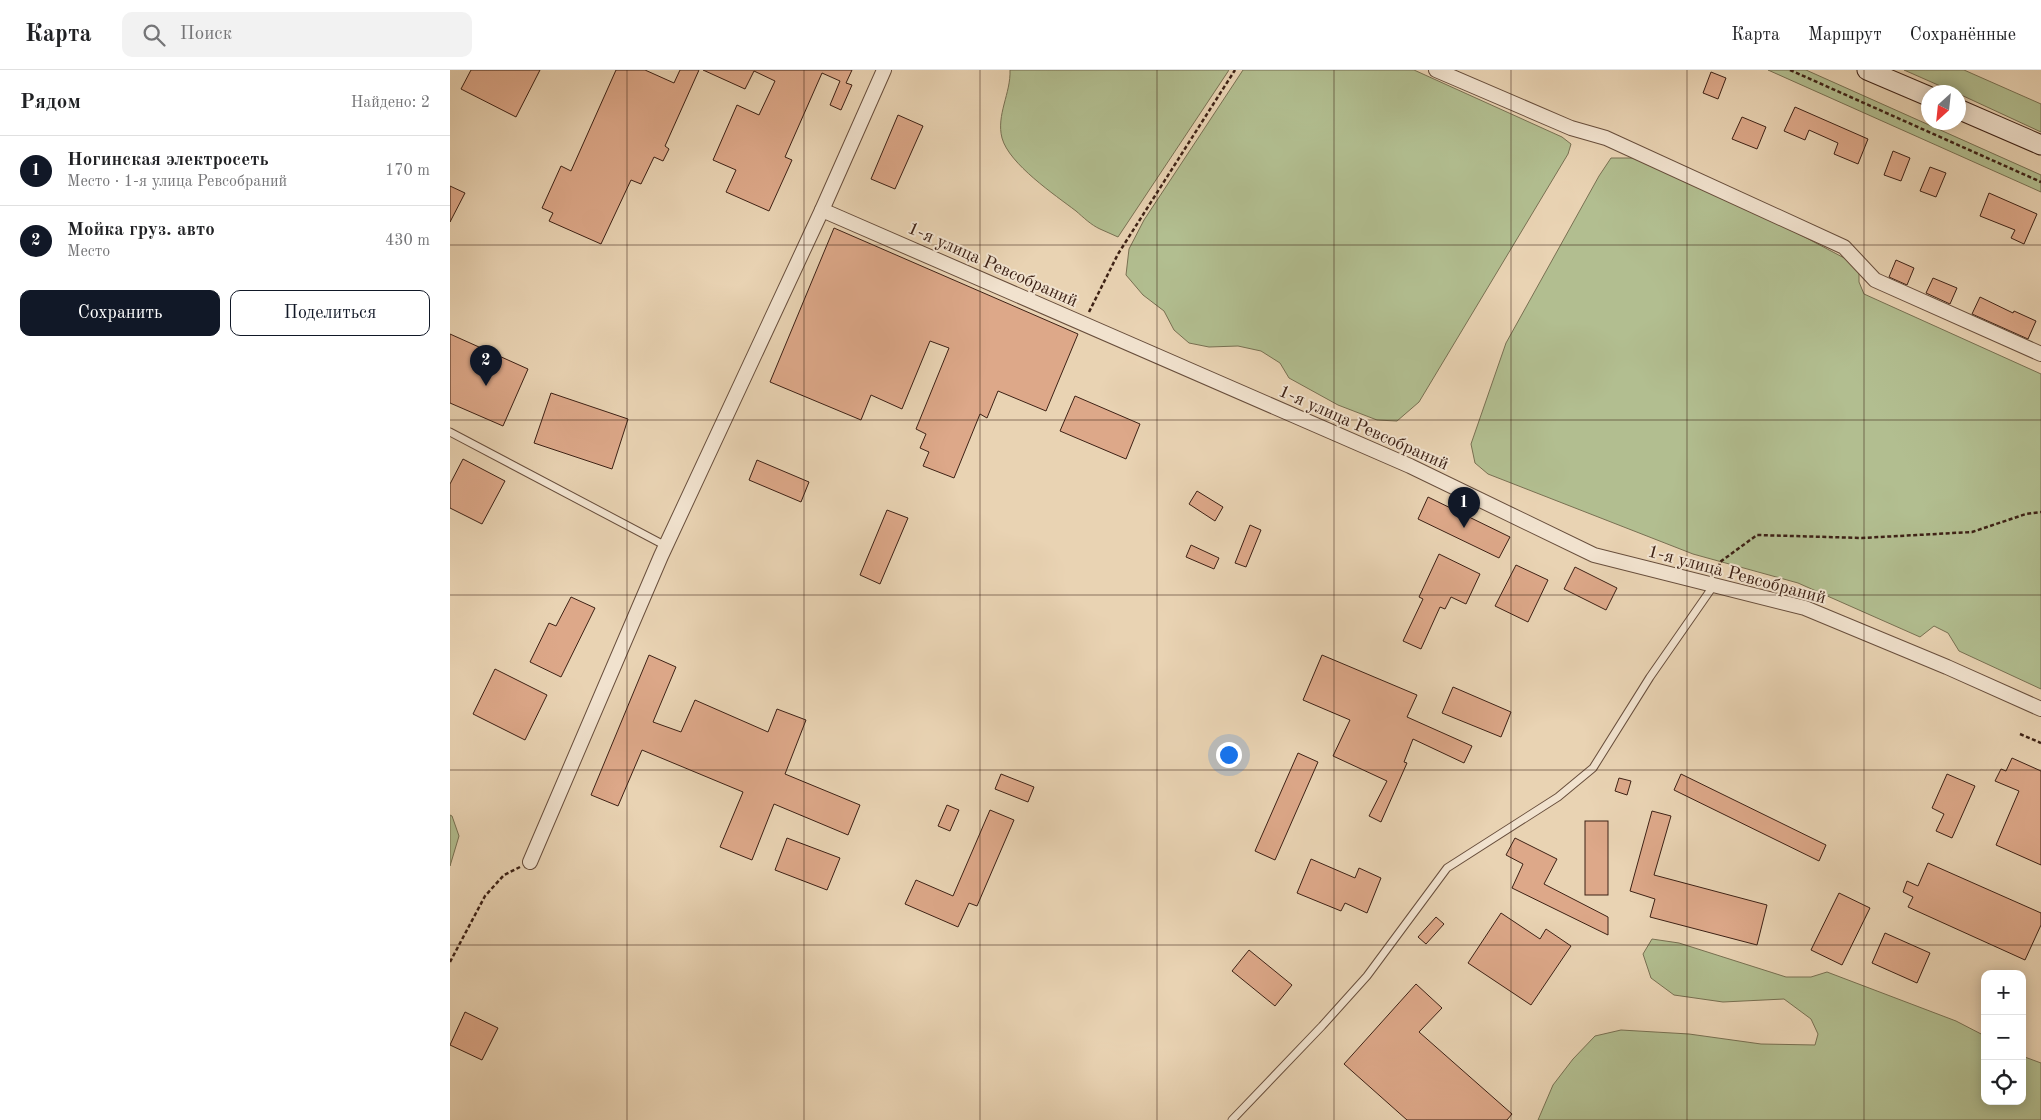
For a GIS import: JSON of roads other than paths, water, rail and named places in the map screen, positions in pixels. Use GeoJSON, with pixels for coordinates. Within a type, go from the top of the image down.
{"type":"FeatureCollection","features":[{"type":"Feature","properties":{"kind":"main road"},"geometry":{"type":"LineString","coordinates":[[1868,70],[1921,93]]}},
{"type":"Feature","properties":{"kind":"main road"},"geometry":{"type":"LineString","coordinates":[[1966,113],[2041,145]]}},
{"type":"Feature","properties":{"kind":"street"},"geometry":{"type":"LineString","coordinates":[[530,862],[666,546],[822,210],[884,70]]}},
{"type":"Feature","properties":{"kind":"street"},"geometry":{"type":"LineString","coordinates":[[1436,70],[1571,128],[1606,138],[1844,247],[1875,280],[2041,354]]}},
{"type":"Feature","properties":{"kind":"street","name":"1-я улица Ревсобраний"},"geometry":{"type":"LineString","coordinates":[[822,210],[1410,466],[1594,555],[1805,608],[2041,708]]}},
{"type":"Feature","properties":{"kind":"lane"},"geometry":{"type":"LineString","coordinates":[[450,432],[666,546]]}},
{"type":"Feature","properties":{"kind":"lane"},"geometry":{"type":"LineString","coordinates":[[1232,1120],[1367,976],[1447,868],[1558,797],[1593,768],[1650,677],[1714,585]]}},
{"type":"Feature","properties":{"kind":"place","name":"Мойка груз. авто"},"geometry":{"type":"Point","coordinates":[486,386]}},
{"type":"Feature","properties":{"kind":"place","name":"Ногинская электросеть"},"geometry":{"type":"Point","coordinates":[1464,528]}}]}
